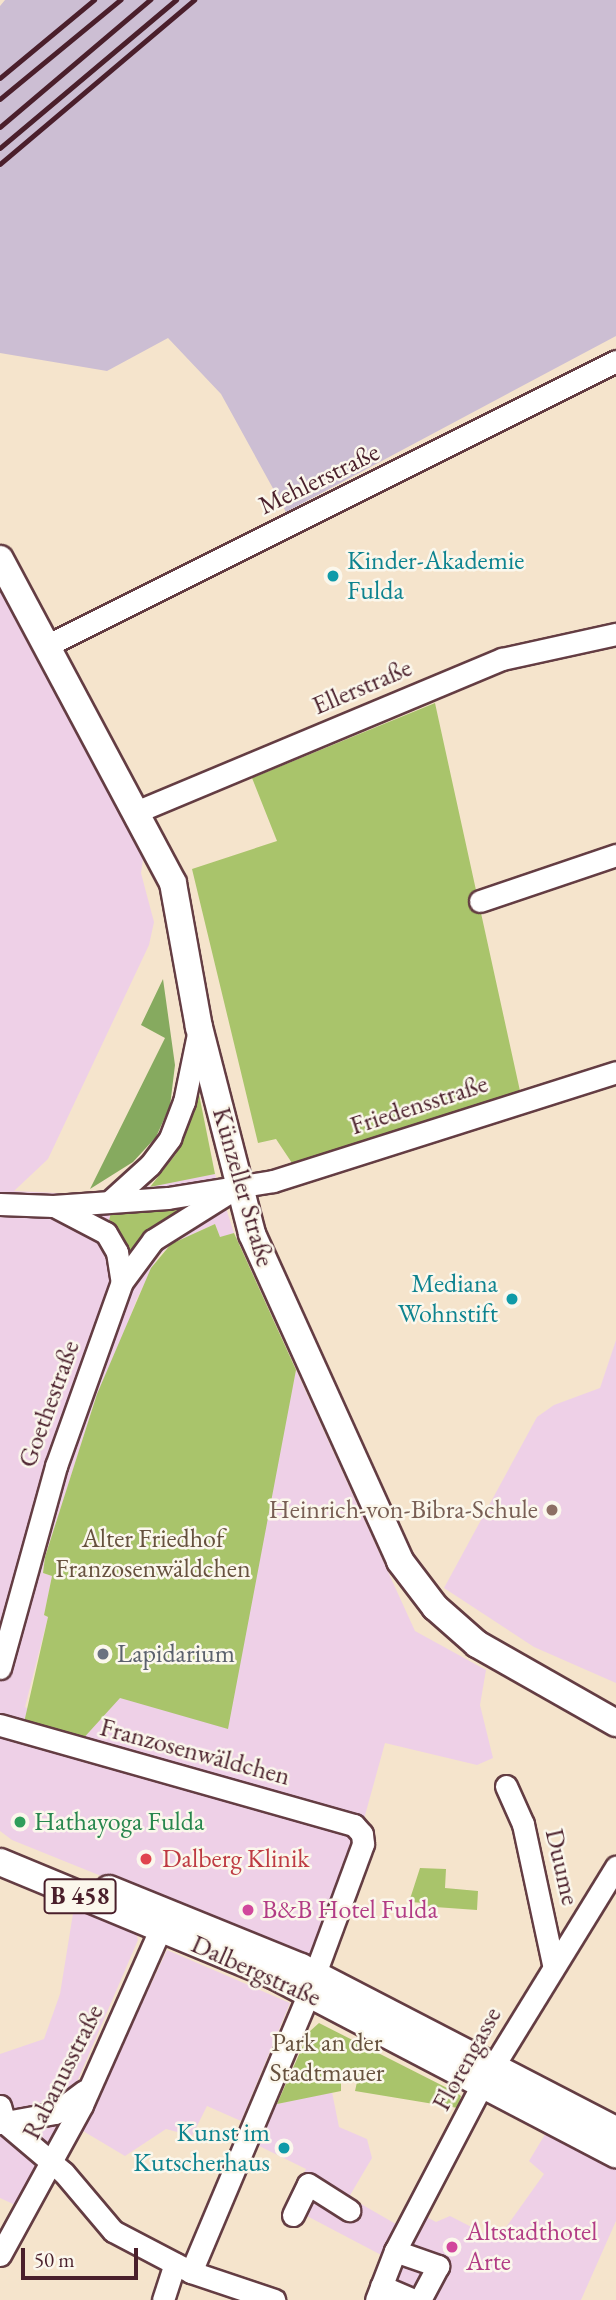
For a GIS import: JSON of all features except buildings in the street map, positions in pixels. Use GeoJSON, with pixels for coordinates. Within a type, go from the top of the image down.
{"type":"FeatureCollection","features":[{"type":"Feature","properties":{"kind":"main road","name":"Künzeller Straße"},"geometry":{"type":"LineString","coordinates":[[0,559],[173,883],[199,1027],[238,1187],[282,1308],[366,1494],[413,1582],[452,1623],[487,1651],[616,1723]]}},
{"type":"Feature","properties":{"kind":"main road","name":"Dalbergstraße"},"geometry":{"type":"LineString","coordinates":[[0,1842],[165,1920],[312,1984],[488,2074],[616,2130]]}},
{"type":"Feature","properties":{"kind":"main road","name":"Dalbergstraße"},"geometry":{"type":"LineString","coordinates":[[0,1862],[165,1920]]}},
{"type":"Feature","properties":{"kind":"main road","name":"Dalbergstraße"},"geometry":{"type":"LineString","coordinates":[[488,2074],[616,2154]]}},
{"type":"Feature","properties":{"kind":"street","name":"Mehlerstraße"},"geometry":{"type":"LineString","coordinates":[[46,646],[616,361]]}},
{"type":"Feature","properties":{"kind":"street","name":"Ellerstraße"},"geometry":{"type":"LineString","coordinates":[[135,812],[502,659],[616,634]]}},
{"type":"Feature","properties":{"kind":"street"},"geometry":{"type":"LineString","coordinates":[[481,901],[616,855]]}},
{"type":"Feature","properties":{"kind":"street"},"geometry":{"type":"LineString","coordinates":[[109,1202],[150,1166],[170,1138],[184,1102],[199,1027]]}},
{"type":"Feature","properties":{"kind":"street","name":"Friedensstraße"},"geometry":{"type":"LineString","coordinates":[[0,1204],[53,1206],[109,1202],[273,1181],[616,1072]]}},
{"type":"Feature","properties":{"kind":"street","name":"Goethestraße"},"geometry":{"type":"LineString","coordinates":[[0,1668],[56,1466],[122,1282],[153,1240],[210,1207],[238,1187]]}},
{"type":"Feature","properties":{"kind":"street"},"geometry":{"type":"LineString","coordinates":[[53,1206],[106,1233],[117,1252],[122,1282]]}},
{"type":"Feature","properties":{"kind":"street","name":"Franzosenwäldchen"},"geometry":{"type":"LineString","coordinates":[[0,1725],[354,1825],[362,1834],[363,1844],[312,1984]]}},
{"type":"Feature","properties":{"kind":"street","name":"Duume"},"geometry":{"type":"LineString","coordinates":[[506,1786],[523,1824],[553,1964]]}},
{"type":"Feature","properties":{"kind":"street","name":"Florengasse"},"geometry":{"type":"LineString","coordinates":[[379,2293],[395,2252],[488,2074],[553,1964],[616,1867]]}},
{"type":"Feature","properties":{"kind":"street","name":"Rabanusstraße"},"geometry":{"type":"LineString","coordinates":[[0,2255],[89,2088],[165,1920]]}},
{"type":"Feature","properties":{"kind":"street"},"geometry":{"type":"LineString","coordinates":[[163,2300],[183,2268],[312,1984]]}},
{"type":"Feature","properties":{"kind":"street"},"geometry":{"type":"LineString","coordinates":[[2,2117],[55,2113],[89,2088]]}},
{"type":"Feature","properties":{"kind":"street"},"geometry":{"type":"LineString","coordinates":[[2,2117],[50,2162],[114,2231],[183,2268],[274,2300]]}},
{"type":"Feature","properties":{"kind":"street"},"geometry":{"type":"LineString","coordinates":[[293,2215],[308,2184],[349,2210]]}},
{"type":"Feature","properties":{"kind":"street"},"geometry":{"type":"LineString","coordinates":[[395,2252],[438,2266],[420,2300]]}},
{"type":"Feature","properties":{"kind":"street"},"geometry":{"type":"LineString","coordinates":[[379,2293],[414,2300]]}},
{"type":"Feature","properties":{"kind":"shaded area"},"geometry":{"type":"Polygon","coordinates":[[[5,0],[616,0],[616,336],[286,512],[221,394],[168,338],[107,371],[0,353],[0,6],[5,0]]]}},
{"type":"Feature","properties":{"kind":"shaded area"},"geometry":{"type":"Polygon","coordinates":[[[0,583],[144,852],[141,873],[154,922],[149,945],[48,1159],[14,1191],[99,1195],[215,1174],[234,1233],[220,1238],[215,1224],[171,1244],[158,1257],[136,1301],[115,1359],[97,1394],[45,1557],[43,1573],[52,1576],[44,1615],[48,1617],[25,1707],[80,1742],[263,1524],[296,1370],[415,1631],[486,1670],[480,1705],[493,1758],[477,1765],[385,1743],[364,1819],[309,1956],[12,1840],[0,1831],[0,583]]]}},
{"type":"Feature","properties":{"kind":"shaded area","name":"Heinrich-von-Bibra-Schule"},"geometry":{"type":"Polygon","coordinates":[[[616,1340],[616,1683],[534,1647],[444,1588],[537,1417],[554,1405],[600,1388],[616,1340]]]}},
{"type":"Feature","properties":{"kind":"shaded area"},"geometry":{"type":"Polygon","coordinates":[[[75,1901],[136,1932],[138,1940],[61,2119],[82,2131],[167,1950],[290,2003],[241,2121],[207,2106],[192,2136],[166,2129],[125,2156],[83,2131],[35,2214],[0,2198],[0,2054],[44,2039],[60,1994],[75,1901]]]}},
{"type":"Feature","properties":{"kind":"shaded area"},"geometry":{"type":"Polygon","coordinates":[[[332,2092],[339,2127],[367,2139],[372,2158],[349,2197],[401,2227],[423,2215],[436,2222],[450,2216],[497,2240],[544,2174],[529,2161],[547,2131],[616,2165],[616,2221],[581,2300],[386,2300],[385,2257],[288,2206],[306,2169],[255,2144],[266,2112],[277,2104],[332,2092]]]}},
{"type":"Feature","properties":{"kind":"green space"},"geometry":{"type":"Polygon","coordinates":[[[435,703],[520,1091],[292,1163],[276,1139],[258,1143],[192,869],[277,841],[252,778],[435,703]]]}},
{"type":"Feature","properties":{"kind":"green space"},"geometry":{"type":"Polygon","coordinates":[[[163,979],[175,1065],[170,1106],[156,1137],[133,1162],[90,1189],[165,1038],[141,1025],[163,979]]]}},
{"type":"Feature","properties":{"kind":"green space"},"geometry":{"type":"Polygon","coordinates":[[[194,1094],[199,1094],[215,1174],[150,1187],[176,1154],[194,1094]]]}},
{"type":"Feature","properties":{"kind":"green space"},"geometry":{"type":"Polygon","coordinates":[[[192,1202],[144,1233],[127,1255],[108,1224],[111,1213],[192,1202]]]}},
{"type":"Feature","properties":{"kind":"green space","name":"Alter Friedhof Franzosenwäldchen"},"geometry":{"type":"Polygon","coordinates":[[[215,1224],[220,1237],[234,1233],[296,1370],[228,1729],[120,1698],[80,1742],[23,1727],[48,1617],[44,1615],[52,1576],[43,1573],[45,1557],[97,1394],[151,1268],[171,1244],[215,1224]]]}},
{"type":"Feature","properties":{"kind":"green space"},"geometry":{"type":"Polygon","coordinates":[[[420,1868],[446,1869],[445,1888],[478,1891],[477,1910],[435,1907],[434,1919],[424,1917],[425,1903],[409,1902],[420,1868]]]}},
{"type":"Feature","properties":{"kind":"green space","name":"Park an der Stadtmauer"},"geometry":{"type":"Polygon","coordinates":[[[319,2023],[457,2093],[461,2096],[458,2108],[355,2091],[357,2082],[347,2077],[341,2080],[341,2091],[277,2104],[309,2032],[319,2023]]]}},
{"type":"Feature","properties":{"kind":"railway"},"geometry":{"type":"LineString","coordinates":[[0,78],[94,0]]}},
{"type":"Feature","properties":{"kind":"railway"},"geometry":{"type":"LineString","coordinates":[[0,99],[120,0]]}},
{"type":"Feature","properties":{"kind":"railway"},"geometry":{"type":"LineString","coordinates":[[0,127],[150,0]]}},
{"type":"Feature","properties":{"kind":"railway"},"geometry":{"type":"LineString","coordinates":[[0,148],[176,0]]}},
{"type":"Feature","properties":{"kind":"railway"},"geometry":{"type":"LineString","coordinates":[[0,164],[194,0]]}},
{"type":"Feature","properties":{"kind":"place","name":"Kinder-Akademie Fulda"},"geometry":{"type":"Point","coordinates":[333,576]}},
{"type":"Feature","properties":{"kind":"place","name":"Mediana Wohnstift"},"geometry":{"type":"Point","coordinates":[512,1299]}},
{"type":"Feature","properties":{"kind":"place","name":"Heinrich-von-Bibra-Schule"},"geometry":{"type":"Point","coordinates":[552,1510]}},
{"type":"Feature","properties":{"kind":"place","name":"Lapidarium"},"geometry":{"type":"Point","coordinates":[103,1654]}},
{"type":"Feature","properties":{"kind":"place","name":"Hathayoga Fulda"},"geometry":{"type":"Point","coordinates":[20,1822]}},
{"type":"Feature","properties":{"kind":"place","name":"Dalberg Klinik"},"geometry":{"type":"Point","coordinates":[146,1859]}},
{"type":"Feature","properties":{"kind":"place","name":"B&B Hotel Fulda"},"geometry":{"type":"Point","coordinates":[248,1910]}},
{"type":"Feature","properties":{"kind":"place","name":"Kunst im Kutscherhaus"},"geometry":{"type":"Point","coordinates":[284,2148]}},
{"type":"Feature","properties":{"kind":"place","name":"Altstadthotel Arte"},"geometry":{"type":"Point","coordinates":[452,2247]}}]}
